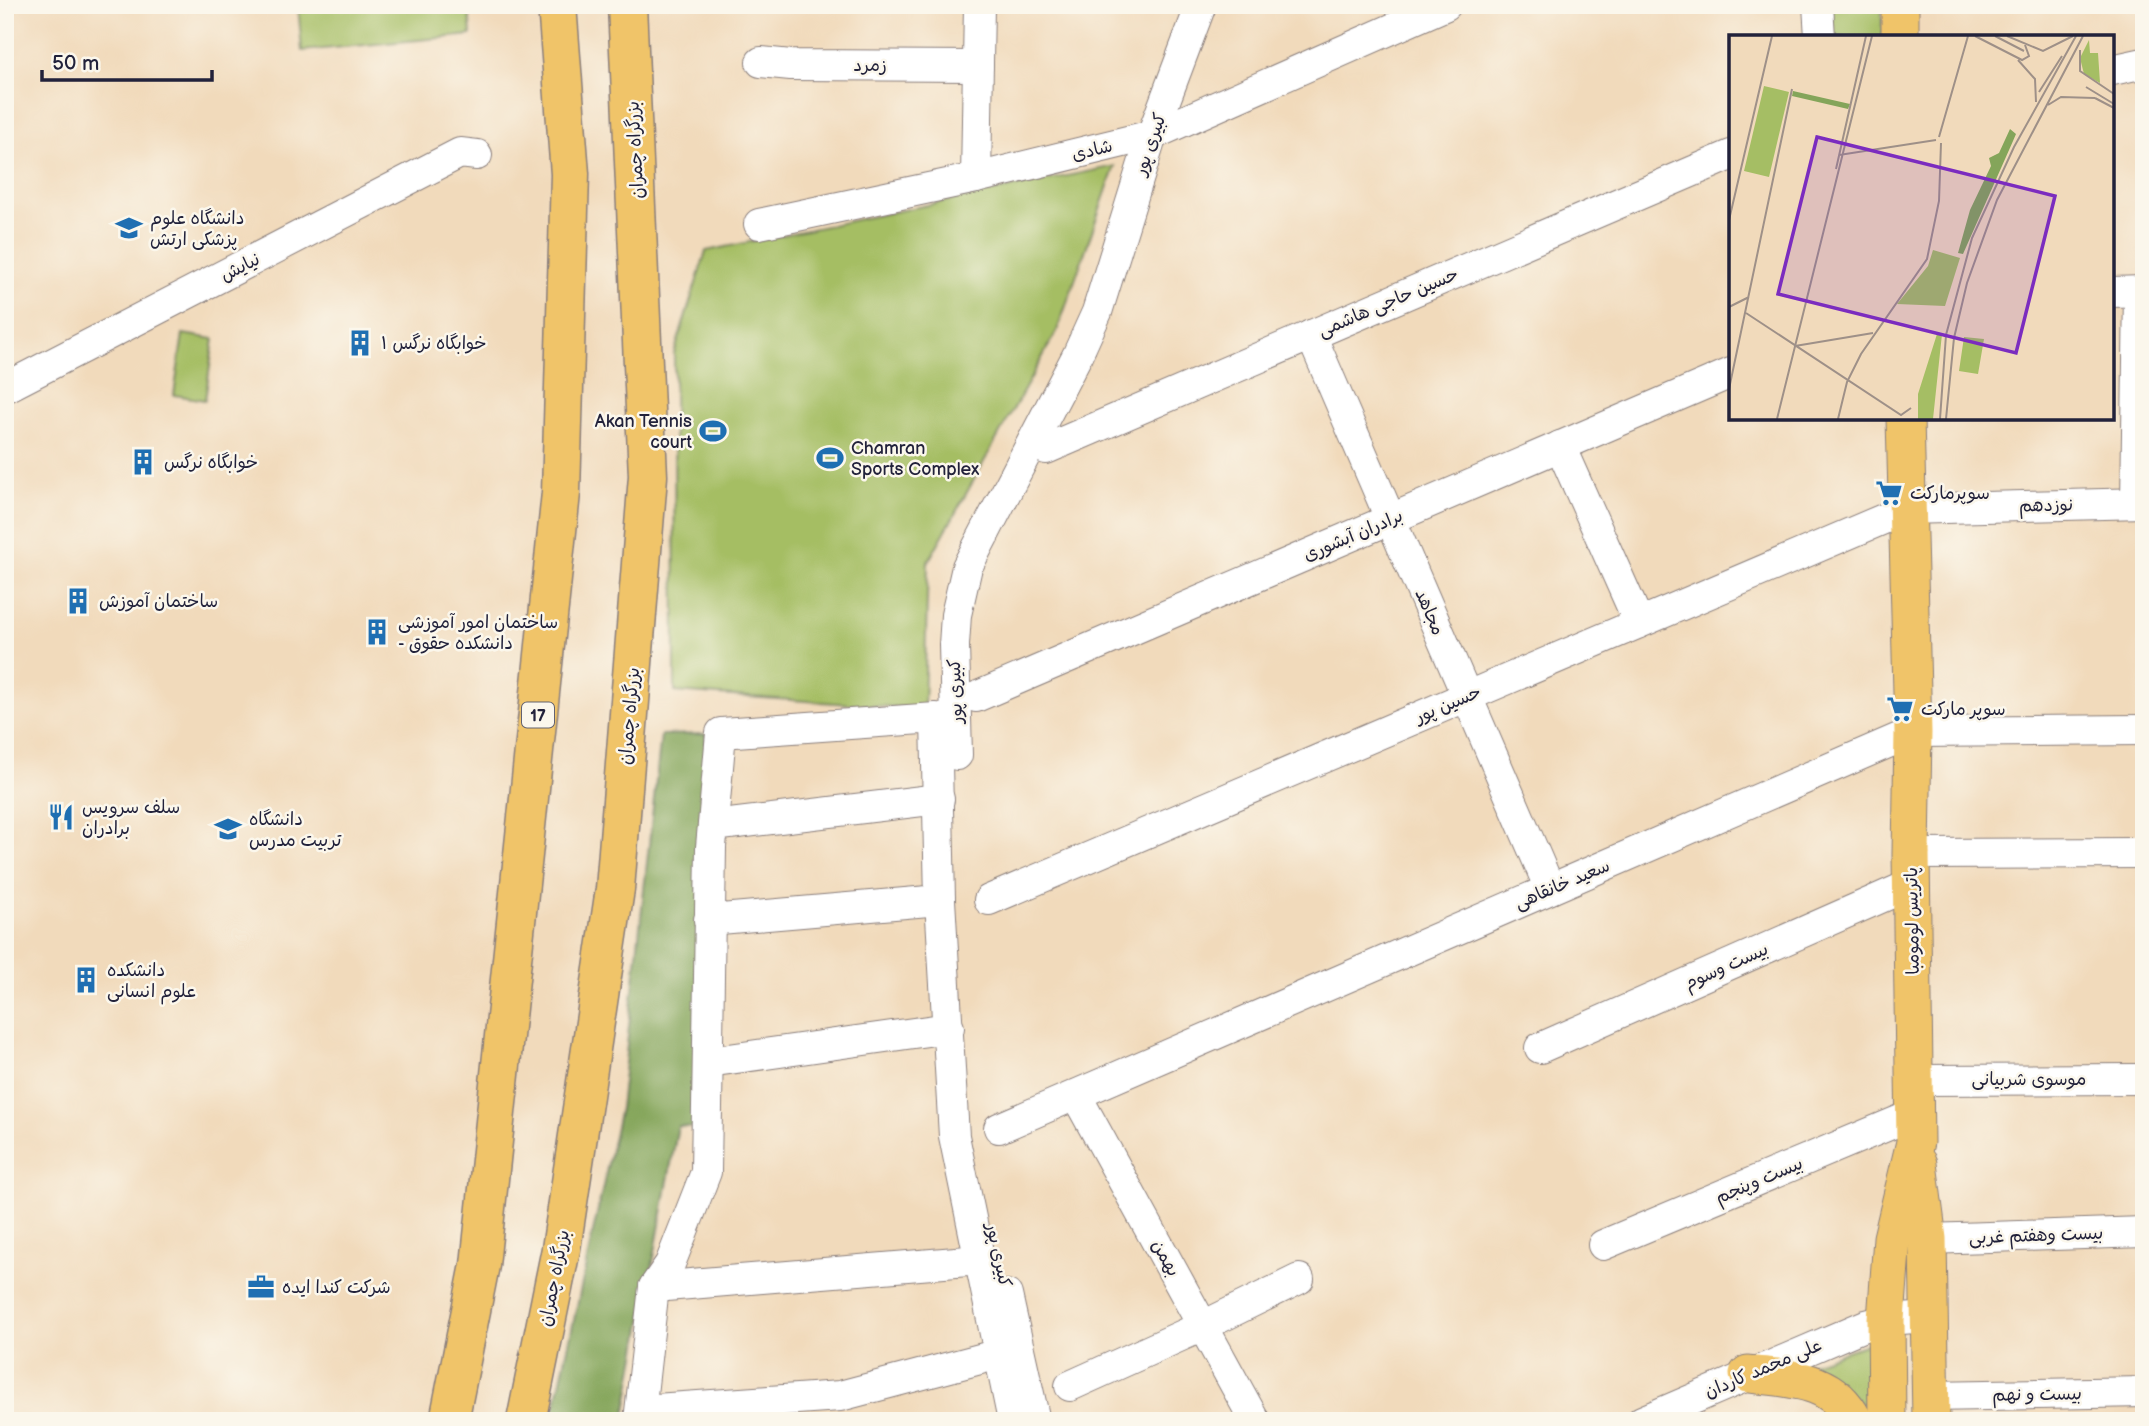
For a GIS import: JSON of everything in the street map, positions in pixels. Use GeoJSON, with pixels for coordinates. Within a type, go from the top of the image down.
{"type":"FeatureCollection","features":[{"type":"Feature","properties":{"kind":"highway","name":"17"},"geometry":{"type":"LineString","coordinates":[[449,1421],[480,1265],[561,493],[570,174],[558,5]]}},
{"type":"Feature","properties":{"kind":"highway","name":"بزرگراه چمران"},"geometry":{"type":"LineString","coordinates":[[526,1421],[561,1249],[615,889],[648,476],[627,5]]}},
{"type":"Feature","properties":{"kind":"main road"},"geometry":{"type":"LineString","coordinates":[[1900,5],[1900,35]]}},
{"type":"Feature","properties":{"kind":"main road","name":"پاتریس لومومبا"},"geometry":{"type":"LineString","coordinates":[[1887,1421],[1886,1320],[1892,1238],[1915,1112],[1913,732],[1905,420]]}},
{"type":"Feature","properties":{"kind":"main road"},"geometry":{"type":"LineString","coordinates":[[1915,1112],[1928,1239],[1931,1408]]}},
{"type":"Feature","properties":{"kind":"main road"},"geometry":{"type":"LineString","coordinates":[[1748,1374],[1808,1381],[1832,1392],[1850,1412],[1854,1421]]}},
{"type":"Feature","properties":{"kind":"street"},"geometry":{"type":"LineString","coordinates":[[976,178],[979,5]]}},
{"type":"Feature","properties":{"kind":"street","name":"کبیری پور"},"geometry":{"type":"LineString","coordinates":[[1035,1421],[974,1139],[961,914],[954,645],[956,615],[967,567],[1077,356],[1097,312],[1152,135],[1201,5]]}},
{"type":"Feature","properties":{"kind":"street","name":"شادی"},"geometry":{"type":"LineString","coordinates":[[759,224],[976,178],[1152,135],[1447,5]]}},
{"type":"Feature","properties":{"kind":"street"},"geometry":{"type":"LineString","coordinates":[[1818,5],[1820,35]]}},
{"type":"Feature","properties":{"kind":"street","name":"زمرد"},"geometry":{"type":"LineString","coordinates":[[761,62],[791,65],[978,66]]}},
{"type":"Feature","properties":{"kind":"street"},"geometry":{"type":"LineString","coordinates":[[2114,69],[2144,63]]}},
{"type":"Feature","properties":{"kind":"street","name":"نیایش"},"geometry":{"type":"LineString","coordinates":[[5,388],[460,153],[477,155]]}},
{"type":"Feature","properties":{"kind":"street","name":"حسین حاجی هاشمی"},"geometry":{"type":"LineString","coordinates":[[1046,449],[1729,156]]}},
{"type":"Feature","properties":{"kind":"street"},"geometry":{"type":"LineString","coordinates":[[2132,292],[2140,503]]}},
{"type":"Feature","properties":{"kind":"street","name":"مجاهد"},"geometry":{"type":"LineString","coordinates":[[1311,335],[1549,889]]}},
{"type":"Feature","properties":{"kind":"street","name":"برادران آبشوری"},"geometry":{"type":"LineString","coordinates":[[976,697],[1729,374]]}},
{"type":"Feature","properties":{"kind":"street"},"geometry":{"type":"LineString","coordinates":[[1560,446],[1639,623]]}},
{"type":"Feature","properties":{"kind":"street","name":"نوزدهم"},"geometry":{"type":"LineString","coordinates":[[1907,509],[2140,503]]}},
{"type":"Feature","properties":{"kind":"street","name":"حسین پور"},"geometry":{"type":"LineString","coordinates":[[989,900],[1907,509]]}},
{"type":"Feature","properties":{"kind":"street"},"geometry":{"type":"LineString","coordinates":[[999,1354],[839,1396],[640,1415],[654,1287],[670,1264],[706,1172],[709,920],[721,733],[936,718],[940,900],[954,1136],[1013,1421]]}},
{"type":"Feature","properties":{"kind":"street","name":"سعید خانقاهی"},"geometry":{"type":"LineString","coordinates":[[999,1128],[1913,732],[2144,730]]}},
{"type":"Feature","properties":{"kind":"street"},"geometry":{"type":"LineString","coordinates":[[713,826],[939,799]]}},
{"type":"Feature","properties":{"kind":"street","name":"بیست وسوم"},"geometry":{"type":"LineString","coordinates":[[1540,1048],[1912,869],[2144,853]]}},
{"type":"Feature","properties":{"kind":"street"},"geometry":{"type":"LineString","coordinates":[[709,920],[940,900]]}},
{"type":"Feature","properties":{"kind":"street"},"geometry":{"type":"LineString","coordinates":[[708,1062],[949,1028]]}},
{"type":"Feature","properties":{"kind":"street","name":"موسوی شربیانی"},"geometry":{"type":"LineString","coordinates":[[1915,1112],[2144,1079]]}},
{"type":"Feature","properties":{"kind":"street","name":"بهمن"},"geometry":{"type":"LineString","coordinates":[[1076,1095],[1255,1421]]}},
{"type":"Feature","properties":{"kind":"street","name":"بیست وپنجم"},"geometry":{"type":"LineString","coordinates":[[1603,1245],[1915,1112]]}},
{"type":"Feature","properties":{"kind":"street","name":"بیست وهفتم غربی"},"geometry":{"type":"LineString","coordinates":[[1928,1239],[2144,1232]]}},
{"type":"Feature","properties":{"kind":"street"},"geometry":{"type":"LineString","coordinates":[[654,1287],[979,1260]]}},
{"type":"Feature","properties":{"kind":"street"},"geometry":{"type":"LineString","coordinates":[[1070,1386],[1299,1279]]}},
{"type":"Feature","properties":{"kind":"street","name":"علی محمد کاردان"},"geometry":{"type":"LineString","coordinates":[[1642,1421],[1866,1325],[1886,1320],[1930,1317]]}},
{"type":"Feature","properties":{"kind":"street","name":"بیست و نهم"},"geometry":{"type":"LineString","coordinates":[[1931,1408],[2144,1392]]}},
{"type":"Feature","properties":{"kind":"green space"},"geometry":{"type":"Polygon","coordinates":[[[298,5],[469,5],[471,35],[302,51],[298,5]]]}},
{"type":"Feature","properties":{"kind":"green space"},"geometry":{"type":"Polygon","coordinates":[[[1831,5],[1882,5],[1882,35],[1833,35],[1831,5]]]}},
{"type":"Feature","properties":{"kind":"green space","name":"Chamran Sports Complex"},"geometry":{"type":"Polygon","coordinates":[[[1115,166],[1057,331],[928,562],[924,709],[675,692],[674,354],[706,251],[1115,166]]]}},
{"type":"Feature","properties":{"kind":"green space"},"geometry":{"type":"Polygon","coordinates":[[[183,334],[214,339],[205,400],[174,395],[183,334]]]}},
{"type":"Feature","properties":{"kind":"green space"},"geometry":{"type":"Polygon","coordinates":[[[706,734],[697,1128],[678,1126],[624,1421],[552,1421],[620,1108],[661,735],[706,734]]]}},
{"type":"Feature","properties":{"kind":"green space"},"geometry":{"type":"Polygon","coordinates":[[[1878,1340],[1876,1416],[1812,1363],[1878,1340]]]}},
{"type":"Feature","properties":{"kind":"place","name":"دانشگاه علوم پزشکی ارتش"},"geometry":{"type":"Point","coordinates":[129,228]}},
{"type":"Feature","properties":{"kind":"place","name":"خوابگاه نرگس ۱"},"geometry":{"type":"Point","coordinates":[360,343]}},
{"type":"Feature","properties":{"kind":"place","name":"Akan Tennis court"},"geometry":{"type":"Point","coordinates":[713,431]}},
{"type":"Feature","properties":{"kind":"place","name":"Chamran Sports Complex"},"geometry":{"type":"Point","coordinates":[830,458]}},
{"type":"Feature","properties":{"kind":"place","name":"خوابگاه نرگس"},"geometry":{"type":"Point","coordinates":[143,462]}},
{"type":"Feature","properties":{"kind":"place","name":"سوپرمارکت"},"geometry":{"type":"Point","coordinates":[1889,493]}},
{"type":"Feature","properties":{"kind":"place","name":"ساختمان آموزش"},"geometry":{"type":"Point","coordinates":[78,601]}},
{"type":"Feature","properties":{"kind":"place","name":"ساختمان امور آموزشی - دانشکده حقوق"},"geometry":{"type":"Point","coordinates":[377,632]}},
{"type":"Feature","properties":{"kind":"place","name":"سوپر مارکت"},"geometry":{"type":"Point","coordinates":[1900,709]}},
{"type":"Feature","properties":{"kind":"place","name":"سلف سرویس برادران"},"geometry":{"type":"Point","coordinates":[61,817]}},
{"type":"Feature","properties":{"kind":"place","name":"دانشگاه تربیت مدرس"},"geometry":{"type":"Point","coordinates":[228,829]}},
{"type":"Feature","properties":{"kind":"place","name":"دانشکده علوم انسانی"},"geometry":{"type":"Point","coordinates":[86,980]}},
{"type":"Feature","properties":{"kind":"place","name":"شرکت کندا ایده"},"geometry":{"type":"Point","coordinates":[261,1287]}}]}
